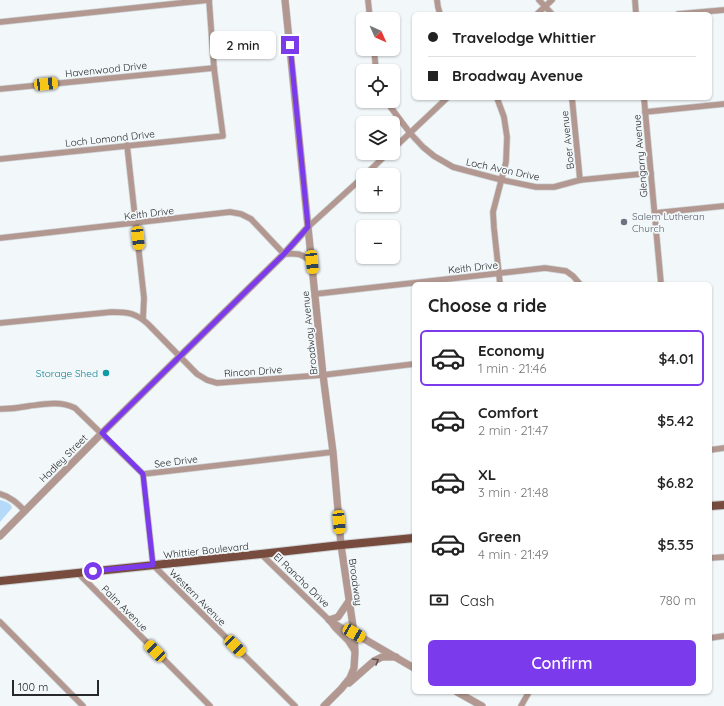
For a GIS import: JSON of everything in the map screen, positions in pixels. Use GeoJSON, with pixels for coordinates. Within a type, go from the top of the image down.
{"type":"FeatureCollection","features":[{"type":"Feature","properties":{"kind":"main road"},"geometry":{"type":"LineString","coordinates":[[712,506],[724,505]]}},
{"type":"Feature","properties":{"kind":"main road","name":"Whittier Boulevard"},"geometry":{"type":"LineString","coordinates":[[1,580],[412,538]]}},
{"type":"Feature","properties":{"kind":"street"},"geometry":{"type":"LineString","coordinates":[[0,22],[209,0],[214,68]]}},
{"type":"Feature","properties":{"kind":"street","name":"Broadway Avenue"},"geometry":{"type":"LineString","coordinates":[[285,0],[323,375],[333,452],[341,545]]}},
{"type":"Feature","properties":{"kind":"street"},"geometry":{"type":"LineString","coordinates":[[368,0],[369,12]]}},
{"type":"Feature","properties":{"kind":"street"},"geometry":{"type":"LineString","coordinates":[[437,0],[439,12]]}},
{"type":"Feature","properties":{"kind":"street"},"geometry":{"type":"LineString","coordinates":[[540,0],[550,12]]}},
{"type":"Feature","properties":{"kind":"street"},"geometry":{"type":"LineString","coordinates":[[539,12],[552,0]]}},
{"type":"Feature","properties":{"kind":"street"},"geometry":{"type":"LineString","coordinates":[[635,0],[636,12]]}},
{"type":"Feature","properties":{"kind":"street"},"geometry":{"type":"LineString","coordinates":[[701,12],[724,10]]}},
{"type":"Feature","properties":{"kind":"street","name":"Havenwood Drive"},"geometry":{"type":"LineString","coordinates":[[0,89],[214,68]]}},
{"type":"Feature","properties":{"kind":"street","name":"Loch Lomond Drive"},"geometry":{"type":"LineString","coordinates":[[0,158],[223,136],[214,68]]}},
{"type":"Feature","properties":{"kind":"street"},"geometry":{"type":"LineString","coordinates":[[400,142],[444,100]]}},
{"type":"Feature","properties":{"kind":"street"},"geometry":{"type":"LineString","coordinates":[[498,100],[504,117],[507,136],[506,162],[493,212],[500,282]]}},
{"type":"Feature","properties":{"kind":"street","name":"Boer Avenue"},"geometry":{"type":"LineString","coordinates":[[572,100],[580,180]]}},
{"type":"Feature","properties":{"kind":"street","name":"Glengarry Avenue"},"geometry":{"type":"LineString","coordinates":[[644,100],[662,282]]}},
{"type":"Feature","properties":{"kind":"street"},"geometry":{"type":"LineString","coordinates":[[645,112],[724,104]]}},
{"type":"Feature","properties":{"kind":"street","name":"Loch Avon Drive"},"geometry":{"type":"LineString","coordinates":[[391,108],[410,133],[434,156],[453,167],[502,180],[536,187],[554,187],[580,180],[651,173]]}},
{"type":"Feature","properties":{"kind":"street"},"geometry":{"type":"LineString","coordinates":[[127,145],[144,298],[142,319]]}},
{"type":"Feature","properties":{"kind":"street","name":"Hadley Street"},"geometry":{"type":"LineString","coordinates":[[372,168],[381,160]]}},
{"type":"Feature","properties":{"kind":"street","name":"Hadley Street"},"geometry":{"type":"LineString","coordinates":[[0,536],[102,433],[284,254],[308,227],[356,183]]}},
{"type":"Feature","properties":{"kind":"street"},"geometry":{"type":"LineString","coordinates":[[655,213],[724,206]]}},
{"type":"Feature","properties":{"kind":"street","name":"Keith Drive"},"geometry":{"type":"LineString","coordinates":[[0,238],[230,212],[241,214],[251,220],[284,254]]}},
{"type":"Feature","properties":{"kind":"street"},"geometry":{"type":"LineString","coordinates":[[284,254],[295,253],[302,255],[312,262]]}},
{"type":"Feature","properties":{"kind":"street","name":"Keith Drive"},"geometry":{"type":"LineString","coordinates":[[425,282],[545,268],[566,271],[578,282]]}},
{"type":"Feature","properties":{"kind":"street","name":"Keith Drive"},"geometry":{"type":"LineString","coordinates":[[315,294],[412,283]]}},
{"type":"Feature","properties":{"kind":"street","name":"Rincon Drive"},"geometry":{"type":"LineString","coordinates":[[0,323],[112,312],[133,314],[142,319],[197,374],[207,380],[217,383],[323,375],[412,364]]}},
{"type":"Feature","properties":{"kind":"street","name":"See Drive"},"geometry":{"type":"LineString","coordinates":[[0,410],[49,403],[69,405],[81,412],[143,474],[333,452]]}},
{"type":"Feature","properties":{"kind":"street"},"geometry":{"type":"LineString","coordinates":[[712,450],[724,448]]}},
{"type":"Feature","properties":{"kind":"street"},"geometry":{"type":"LineString","coordinates":[[143,474],[153,565]]}},
{"type":"Feature","properties":{"kind":"street"},"geometry":{"type":"LineString","coordinates":[[0,494],[6,495],[25,511]]}},
{"type":"Feature","properties":{"kind":"street","name":"Broadway"},"geometry":{"type":"LineString","coordinates":[[327,705],[350,678],[354,668],[354,633],[341,545]]}},
{"type":"Feature","properties":{"kind":"street","name":"El Rancho Drive"},"geometry":{"type":"LineString","coordinates":[[261,554],[329,620],[348,641],[355,652]]}},
{"type":"Feature","properties":{"kind":"street"},"geometry":{"type":"LineString","coordinates":[[712,558],[724,557]]}},
{"type":"Feature","properties":{"kind":"street","name":"Western Avenue"},"geometry":{"type":"LineString","coordinates":[[153,565],[295,706]]}},
{"type":"Feature","properties":{"kind":"street","name":"Palm Avenue"},"geometry":{"type":"LineString","coordinates":[[78,573],[210,706]]}},
{"type":"Feature","properties":{"kind":"street"},"geometry":{"type":"LineString","coordinates":[[329,620],[338,617],[349,601]]}},
{"type":"Feature","properties":{"kind":"street","name":"El Rancho Drive"},"geometry":{"type":"LineString","coordinates":[[329,620],[412,667]]}},
{"type":"Feature","properties":{"kind":"street"},"geometry":{"type":"LineString","coordinates":[[0,622],[83,706]]}},
{"type":"Feature","properties":{"kind":"street"},"geometry":{"type":"LineString","coordinates":[[712,638],[724,636]]}},
{"type":"Feature","properties":{"kind":"street"},"geometry":{"type":"LineString","coordinates":[[341,689],[374,660],[382,657],[396,657]]}},
{"type":"Feature","properties":{"kind":"street"},"geometry":{"type":"LineString","coordinates":[[461,694],[482,706]]}},
{"type":"Feature","properties":{"kind":"street"},"geometry":{"type":"LineString","coordinates":[[521,706],[528,694]]}},
{"type":"Feature","properties":{"kind":"shaded area"},"geometry":{"type":"Polygon","coordinates":[[[0,500],[9,504],[12,508],[0,522],[0,500]]]}},
{"type":"Feature","properties":{"kind":"place","name":"Salem Lutheran Church"},"geometry":{"type":"Point","coordinates":[624,222]}},
{"type":"Feature","properties":{"kind":"place","name":"Storage Shed"},"geometry":{"type":"Point","coordinates":[106,373]}},
{"type":"Feature","properties":{"kind":"route"},"geometry":{"type":"LineString","coordinates":[[93,571],[153,565],[143,474],[102,433],[284,254],[308,227],[290,45]]}}]}
